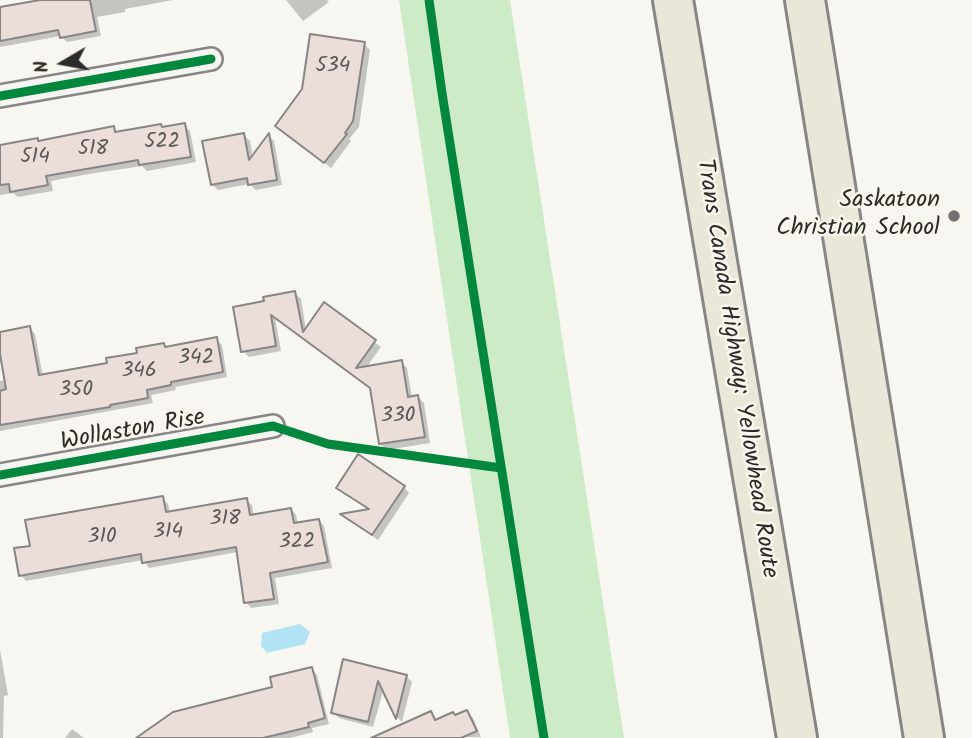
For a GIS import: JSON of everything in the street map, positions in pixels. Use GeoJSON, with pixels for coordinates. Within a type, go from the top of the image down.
{"type":"FeatureCollection","features":[{"type":"Feature","properties":{"kind":"highway","name":"Trans Canada Highway: Yellowhead Route"},"geometry":{"type":"LineString","coordinates":[[673,0],[797,738]]}},
{"type":"Feature","properties":{"kind":"highway"},"geometry":{"type":"LineString","coordinates":[[805,0],[924,738]]}},
{"type":"Feature","properties":{"kind":"street"},"geometry":{"type":"LineString","coordinates":[[0,96],[211,60]]}},
{"type":"Feature","properties":{"kind":"street","name":"Wollaston Rise"},"geometry":{"type":"LineString","coordinates":[[0,475],[273,426]]}},
{"type":"Feature","properties":{"kind":"green space"},"geometry":{"type":"Polygon","coordinates":[[[399,0],[510,0],[624,738],[510,738],[399,0]]]}},
{"type":"Feature","properties":{"kind":"water"},"geometry":{"type":"Polygon","coordinates":[[[300,624],[310,632],[305,644],[267,653],[261,646],[262,633],[300,624]]]}},
{"type":"Feature","properties":{"kind":"building"},"geometry":{"type":"Polygon","coordinates":[[[40,0],[90,0],[96,31],[60,38],[58,30],[0,41],[0,7],[40,0]]]}},
{"type":"Feature","properties":{"kind":"building"},"geometry":{"type":"Polygon","coordinates":[[[310,34],[365,42],[353,121],[345,133],[347,134],[324,163],[275,126],[302,89],[310,34]]]}},
{"type":"Feature","properties":{"kind":"building"},"geometry":{"type":"Polygon","coordinates":[[[185,123],[191,157],[139,165],[138,160],[46,176],[48,185],[10,192],[9,184],[0,185],[0,145],[38,138],[38,141],[114,126],[115,132],[185,123]]]}},
{"type":"Feature","properties":{"kind":"building"},"geometry":{"type":"Polygon","coordinates":[[[244,133],[249,160],[269,133],[277,180],[248,185],[247,178],[211,185],[202,141],[244,133]]]}},
{"type":"Feature","properties":{"kind":"building"},"geometry":{"type":"Polygon","coordinates":[[[295,291],[303,332],[324,302],[376,340],[356,368],[402,360],[408,397],[418,395],[425,437],[379,444],[370,388],[271,315],[276,346],[241,352],[233,307],[264,301],[263,297],[295,291]]]}},
{"type":"Feature","properties":{"kind":"building"},"geometry":{"type":"Polygon","coordinates":[[[30,326],[39,375],[107,363],[106,358],[137,353],[136,348],[164,343],[165,347],[217,337],[223,372],[171,382],[171,385],[147,390],[148,398],[0,425],[0,391],[6,389],[0,354],[0,332],[30,326]]]}},
{"type":"Feature","properties":{"kind":"building"},"geometry":{"type":"Polygon","coordinates":[[[358,454],[405,486],[372,535],[340,514],[369,509],[336,488],[358,454]]]}},
{"type":"Feature","properties":{"kind":"building"},"geometry":{"type":"Polygon","coordinates":[[[163,496],[166,512],[247,498],[250,515],[291,508],[294,523],[319,519],[328,562],[270,573],[274,599],[244,603],[236,547],[142,563],[141,554],[19,576],[14,548],[30,546],[25,520],[163,496]]]}},
{"type":"Feature","properties":{"kind":"building"},"geometry":{"type":"Polygon","coordinates":[[[343,659],[407,675],[396,719],[378,681],[368,722],[331,713],[343,659]]]}},
{"type":"Feature","properties":{"kind":"building"},"geometry":{"type":"Polygon","coordinates":[[[312,667],[325,718],[308,723],[309,727],[263,738],[136,738],[173,712],[272,687],[270,677],[312,667]]]}},
{"type":"Feature","properties":{"kind":"building"},"geometry":{"type":"Polygon","coordinates":[[[467,710],[477,731],[461,738],[371,738],[431,711],[435,720],[453,712],[455,715],[467,710]]]}},
{"type":"Feature","properties":{"kind":"cycle path"},"geometry":{"type":"LineString","coordinates":[[429,0],[544,738]]}},
{"type":"Feature","properties":{"kind":"cycle path"},"geometry":{"type":"LineString","coordinates":[[0,96],[211,59]]}},
{"type":"Feature","properties":{"kind":"cycle path"},"geometry":{"type":"LineString","coordinates":[[0,475],[273,426],[328,444],[501,468]]}},
{"type":"Feature","properties":{"kind":"place","name":"Saskatoon Christian School"},"geometry":{"type":"Point","coordinates":[954,216]}}]}
